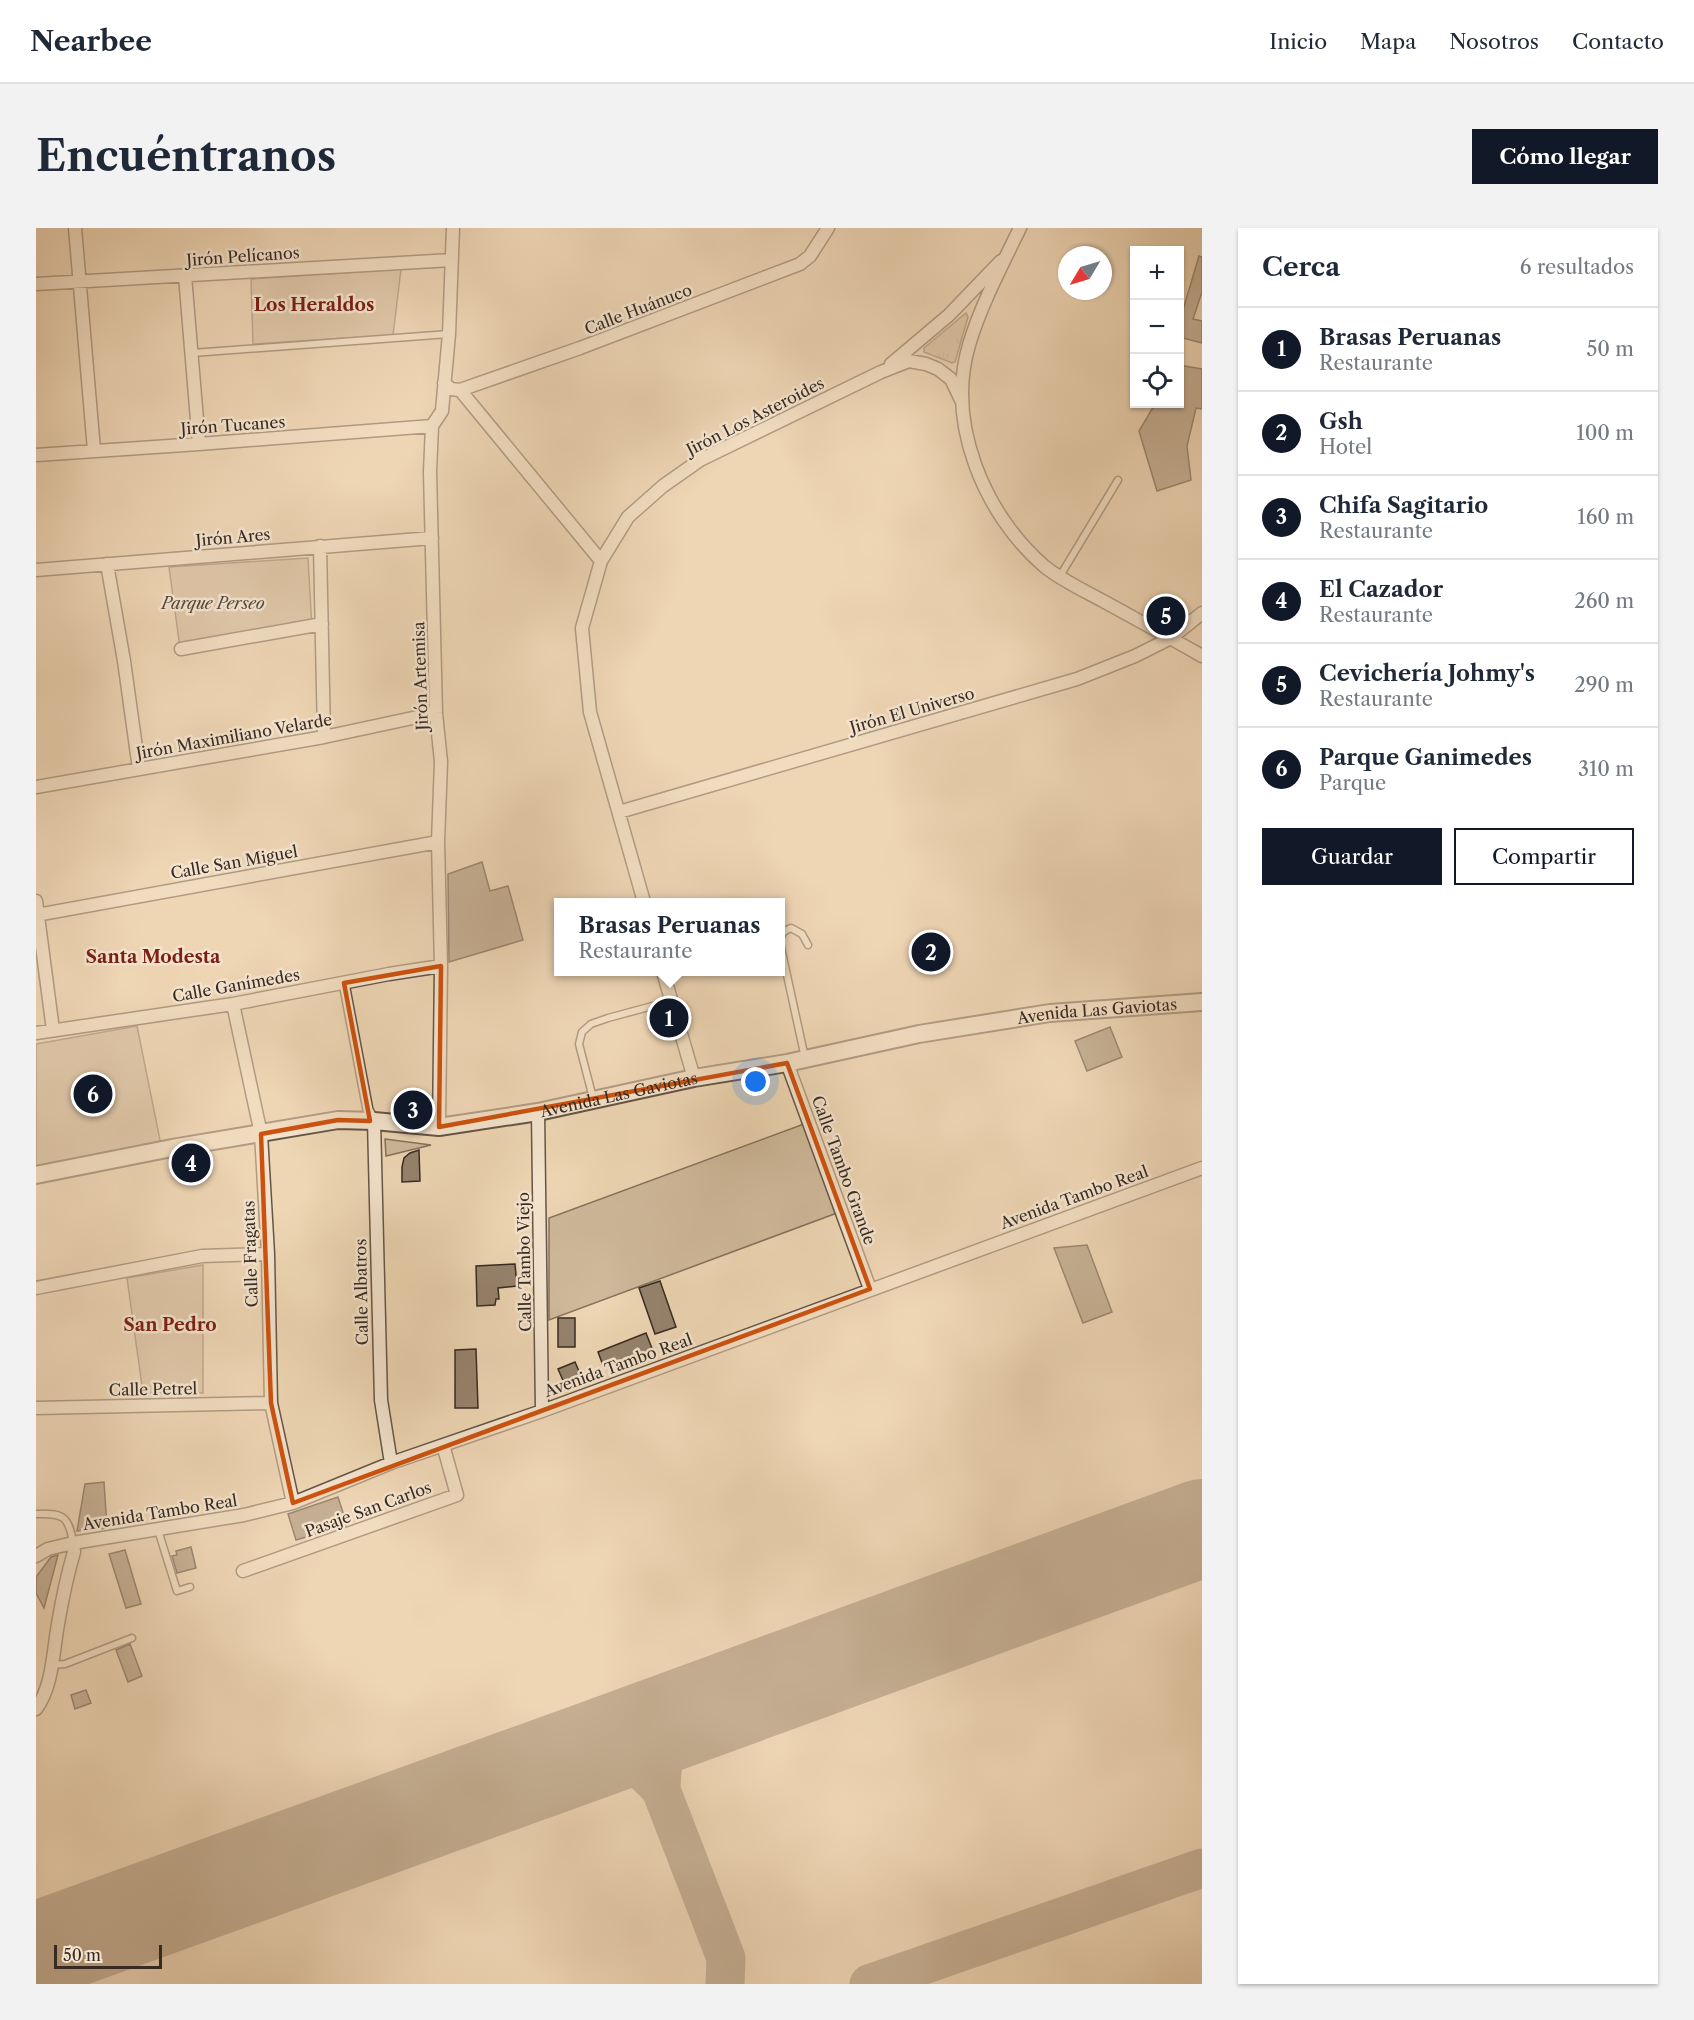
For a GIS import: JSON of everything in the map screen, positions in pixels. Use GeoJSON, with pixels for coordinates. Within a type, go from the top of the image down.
{"type":"FeatureCollection","features":[{"type":"Feature","properties":{"kind":"street"},"geometry":{"type":"LineString","coordinates":[[75,228],[94,450]]}},
{"type":"Feature","properties":{"kind":"street","name":"Jirón Artemisa"},"geometry":{"type":"LineString","coordinates":[[439,1127],[441,966],[438,842],[441,762],[436,713],[430,472],[432,426],[442,411],[449,334],[453,228]]}},
{"type":"Feature","properties":{"kind":"street","name":"Calle Huánuco"},"geometry":{"type":"LineString","coordinates":[[460,390],[580,348],[800,264],[810,256],[828,228]]}},
{"type":"Feature","properties":{"kind":"street"},"geometry":{"type":"LineString","coordinates":[[1020,228],[969,345],[964,376],[962,402],[970,446],[981,478],[996,510],[1020,541],[1045,567],[1202,656]]}},
{"type":"Feature","properties":{"kind":"street"},"geometry":{"type":"LineString","coordinates":[[881,372],[949,315],[1008,254]]}},
{"type":"Feature","properties":{"kind":"street","name":"Jirón Pelícanos"},"geometry":{"type":"LineString","coordinates":[[36,284],[452,260]]}},
{"type":"Feature","properties":{"kind":"street"},"geometry":{"type":"LineString","coordinates":[[185,276],[199,444]]}},
{"type":"Feature","properties":{"kind":"street"},"geometry":{"type":"LineString","coordinates":[[881,372],[909,360],[926,364],[938,369],[951,379],[962,402]]}},
{"type":"Feature","properties":{"kind":"street","name":"Jirón Los Asteroides"},"geometry":{"type":"LineString","coordinates":[[643,898],[590,712],[582,628],[601,561],[628,517],[663,486],[700,460],[881,372]]}},
{"type":"Feature","properties":{"kind":"street"},"geometry":{"type":"LineString","coordinates":[[444,382],[451,389],[460,390],[601,561]]}},
{"type":"Feature","properties":{"kind":"street","name":"Jirón Tucanes"},"geometry":{"type":"LineString","coordinates":[[36,454],[432,426]]}},
{"type":"Feature","properties":{"kind":"street","name":"Jirón Ares"},"geometry":{"type":"LineString","coordinates":[[36,570],[432,538]]}},
{"type":"Feature","properties":{"kind":"street"},"geometry":{"type":"LineString","coordinates":[[320,546],[324,737]]}},
{"type":"Feature","properties":{"kind":"street"},"geometry":{"type":"LineString","coordinates":[[107,564],[140,769]]}},
{"type":"Feature","properties":{"kind":"street","name":"Jirón El Universo"},"geometry":{"type":"LineString","coordinates":[[619,812],[1077,679],[1135,656],[1171,638],[1202,613]]}},
{"type":"Feature","properties":{"kind":"street"},"geometry":{"type":"LineString","coordinates":[[181,649],[322,624]]}},
{"type":"Feature","properties":{"kind":"street","name":"Jirón Maximiliano Velarde"},"geometry":{"type":"LineString","coordinates":[[36,787],[324,737],[436,713]]}},
{"type":"Feature","properties":{"kind":"street","name":"Calle San Miguel"},"geometry":{"type":"LineString","coordinates":[[37,914],[438,842]]}},
{"type":"Feature","properties":{"kind":"street"},"geometry":{"type":"LineString","coordinates":[[36,901],[53,1030]]}},
{"type":"Feature","properties":{"kind":"street","name":"Calle Ganímedes"},"geometry":{"type":"LineString","coordinates":[[36,1034],[234,1004],[441,966]]}},
{"type":"Feature","properties":{"kind":"street"},"geometry":{"type":"LineString","coordinates":[[664,976],[694,1078]]}},
{"type":"Feature","properties":{"kind":"street"},"geometry":{"type":"LineString","coordinates":[[344,983],[368,1110],[374,1121]]}},
{"type":"Feature","properties":{"kind":"street","name":"Avenida Las Gaviotas"},"geometry":{"type":"LineString","coordinates":[[36,1175],[172,1148],[338,1120],[439,1127],[538,1112],[694,1078],[787,1063],[919,1034],[1050,1013],[1202,1002]]}},
{"type":"Feature","properties":{"kind":"street","name":"Calle Fragatas"},"geometry":{"type":"LineString","coordinates":[[234,1004],[261,1134],[268,1254],[271,1403],[293,1503]]}},
{"type":"Feature","properties":{"kind":"street","name":"Calle Tambo Grande"},"geometry":{"type":"LineString","coordinates":[[787,1063],[870,1289]]}},
{"type":"Feature","properties":{"kind":"street","name":"Calle Tambo Viejo"},"geometry":{"type":"LineString","coordinates":[[538,1112],[542,1411]]}},
{"type":"Feature","properties":{"kind":"street","name":"Calle Albatros"},"geometry":{"type":"LineString","coordinates":[[374,1121],[381,1400],[391,1462]]}},
{"type":"Feature","properties":{"kind":"street","name":"Avenida Tambo Real"},"geometry":{"type":"LineString","coordinates":[[36,1556],[73,1543],[244,1515],[293,1503],[391,1462],[542,1411],[1202,1168]]}},
{"type":"Feature","properties":{"kind":"street"},"geometry":{"type":"LineString","coordinates":[[36,1288],[202,1256],[268,1254]]}},
{"type":"Feature","properties":{"kind":"street","name":"Calle Petrel"},"geometry":{"type":"LineString","coordinates":[[36,1408],[271,1403]]}},
{"type":"Feature","properties":{"kind":"street","name":"Pasaje San Carlos"},"geometry":{"type":"LineString","coordinates":[[243,1571],[457,1495],[443,1445]]}},
{"type":"Feature","properties":{"kind":"street"},"geometry":{"type":"LineString","coordinates":[[36,1709],[45,1695],[74,1552],[73,1543]]}},
{"type":"Feature","properties":{"kind":"lane"},"geometry":{"type":"LineString","coordinates":[[192,353],[449,334]]}},
{"type":"Feature","properties":{"kind":"lane"},"geometry":{"type":"LineString","coordinates":[[1060,576],[1119,480]]}},
{"type":"Feature","properties":{"kind":"lane"},"geometry":{"type":"LineString","coordinates":[[785,930],[791,928],[802,934],[808,945]]}},
{"type":"Feature","properties":{"kind":"lane"},"geometry":{"type":"LineString","coordinates":[[785,964],[806,1059]]}},
{"type":"Feature","properties":{"kind":"lane"},"geometry":{"type":"LineString","coordinates":[[593,1100],[579,1044],[582,1032],[591,1024],[608,1018],[672,1001]]}},
{"type":"Feature","properties":{"kind":"lane"},"geometry":{"type":"LineString","coordinates":[[36,1514],[61,1515],[68,1522],[73,1543]]}},
{"type":"Feature","properties":{"kind":"lane"},"geometry":{"type":"LineString","coordinates":[[158,1530],[177,1591],[190,1587]]}},
{"type":"Feature","properties":{"kind":"lane"},"geometry":{"type":"LineString","coordinates":[[51,1665],[65,1664],[132,1638]]}},
{"type":"Feature","properties":{"kind":"highlighted area"},"geometry":{"type":"Polygon","coordinates":[[[441,966],[439,1127],[787,1063],[870,1289],[293,1503],[271,1403],[261,1134],[338,1120],[370,1121],[344,983],[441,966]]]}},
{"type":"Feature","properties":{"kind":"green space"},"geometry":{"type":"Polygon","coordinates":[[[401,269],[393,335],[253,344],[251,279],[401,269]]]}},
{"type":"Feature","properties":{"kind":"green space"},"geometry":{"type":"Polygon","coordinates":[[[966,313],[968,317],[955,362],[952,363],[924,352],[924,348],[966,313]]]}},
{"type":"Feature","properties":{"kind":"green space","name":"Parque Perseo"},"geometry":{"type":"Polygon","coordinates":[[[308,558],[312,628],[180,648],[169,567],[308,558]]]}},
{"type":"Feature","properties":{"kind":"green space"},"geometry":{"type":"Polygon","coordinates":[[[137,1026],[161,1145],[36,1171],[36,1044],[137,1026]]]}},
{"type":"Feature","properties":{"kind":"green space"},"geometry":{"type":"Polygon","coordinates":[[[804,1124],[837,1213],[549,1320],[549,1218],[804,1124]]]}},
{"type":"Feature","properties":{"kind":"green space"},"geometry":{"type":"Polygon","coordinates":[[[385,1139],[431,1145],[386,1156],[385,1139]]]}},
{"type":"Feature","properties":{"kind":"green space"},"geometry":{"type":"Polygon","coordinates":[[[203,1265],[203,1393],[143,1393],[127,1278],[203,1265]]]}},
{"type":"Feature","properties":{"kind":"building"},"geometry":{"type":"Polygon","coordinates":[[[1199,256],[1202,257],[1202,292],[1193,319],[1202,321],[1202,343],[1184,338],[1184,306],[1199,256]]]}},
{"type":"Feature","properties":{"kind":"building"},"geometry":{"type":"Polygon","coordinates":[[[1184,366],[1202,369],[1202,409],[1196,408],[1187,446],[1191,480],[1157,491],[1139,431],[1153,408],[1184,408],[1184,366]]]}},
{"type":"Feature","properties":{"kind":"building"},"geometry":{"type":"Polygon","coordinates":[[[482,862],[490,891],[508,886],[523,940],[449,962],[448,874],[482,862]]]}},
{"type":"Feature","properties":{"kind":"building"},"geometry":{"type":"Polygon","coordinates":[[[1110,1027],[1122,1057],[1087,1071],[1075,1041],[1110,1027]]]}},
{"type":"Feature","properties":{"kind":"building"},"geometry":{"type":"Polygon","coordinates":[[[419,1150],[420,1181],[402,1182],[404,1158],[419,1150]]]}},
{"type":"Feature","properties":{"kind":"building"},"geometry":{"type":"Polygon","coordinates":[[[1087,1245],[1112,1312],[1083,1323],[1054,1248],[1087,1245]]]}},
{"type":"Feature","properties":{"kind":"building"},"geometry":{"type":"Polygon","coordinates":[[[515,1264],[517,1286],[498,1288],[499,1299],[496,1299],[495,1305],[477,1306],[476,1266],[515,1264]]]}},
{"type":"Feature","properties":{"kind":"building"},"geometry":{"type":"Polygon","coordinates":[[[660,1281],[676,1327],[655,1334],[639,1288],[660,1281]]]}},
{"type":"Feature","properties":{"kind":"building"},"geometry":{"type":"Polygon","coordinates":[[[558,1318],[575,1318],[575,1347],[558,1347],[558,1318]]]}},
{"type":"Feature","properties":{"kind":"building"},"geometry":{"type":"Polygon","coordinates":[[[646,1333],[653,1351],[604,1368],[598,1352],[646,1333]]]}},
{"type":"Feature","properties":{"kind":"building"},"geometry":{"type":"Polygon","coordinates":[[[476,1349],[478,1408],[455,1408],[455,1350],[476,1349]]]}},
{"type":"Feature","properties":{"kind":"building"},"geometry":{"type":"Polygon","coordinates":[[[575,1362],[582,1378],[565,1385],[558,1369],[575,1362]]]}},
{"type":"Feature","properties":{"kind":"building"},"geometry":{"type":"Polygon","coordinates":[[[104,1482],[107,1528],[77,1531],[85,1484],[104,1482]]]}},
{"type":"Feature","properties":{"kind":"building"},"geometry":{"type":"Polygon","coordinates":[[[338,1497],[347,1525],[296,1540],[288,1514],[338,1497]]]}},
{"type":"Feature","properties":{"kind":"building"},"geometry":{"type":"Polygon","coordinates":[[[191,1547],[196,1568],[177,1573],[172,1556],[177,1555],[176,1551],[191,1547]]]}},
{"type":"Feature","properties":{"kind":"building"},"geometry":{"type":"Polygon","coordinates":[[[125,1550],[141,1604],[126,1608],[109,1554],[125,1550]]]}},
{"type":"Feature","properties":{"kind":"building"},"geometry":{"type":"Polygon","coordinates":[[[58,1555],[44,1608],[36,1593],[36,1577],[51,1557],[58,1555]]]}},
{"type":"Feature","properties":{"kind":"building"},"geometry":{"type":"Polygon","coordinates":[[[130,1644],[142,1676],[128,1682],[116,1650],[130,1644]]]}},
{"type":"Feature","properties":{"kind":"building"},"geometry":{"type":"Polygon","coordinates":[[[86,1690],[91,1703],[75,1709],[71,1695],[86,1690]]]}},
{"type":"Feature","properties":{"kind":"taxiway"},"geometry":{"type":"LineString","coordinates":[[661,1790],[663,1763],[669,1745],[681,1729],[701,1711]]}},
{"type":"Feature","properties":{"kind":"taxiway"},"geometry":{"type":"LineString","coordinates":[[596,1749],[632,1764],[661,1790],[726,1958],[725,1984]]}},
{"type":"Feature","properties":{"kind":"taxiway"},"geometry":{"type":"LineString","coordinates":[[869,1984],[1202,1868]]}},
{"type":"Feature","properties":{"kind":"runway"},"geometry":{"type":"LineString","coordinates":[[36,1951],[1202,1528]]}},
{"type":"Feature","properties":{"kind":"place","name":"Cevichería Johmy's"},"geometry":{"type":"Point","coordinates":[1166,616]}},
{"type":"Feature","properties":{"kind":"place","name":"Gsh"},"geometry":{"type":"Point","coordinates":[931,952]}},
{"type":"Feature","properties":{"kind":"place","name":"Brasas Peruanas"},"geometry":{"type":"Point","coordinates":[669,1018]}},
{"type":"Feature","properties":{"kind":"place","name":"Parque Ganimedes"},"geometry":{"type":"Point","coordinates":[93,1094]}},
{"type":"Feature","properties":{"kind":"place","name":"Chifa Sagitario"},"geometry":{"type":"Point","coordinates":[413,1110]}},
{"type":"Feature","properties":{"kind":"place","name":"El Cazador"},"geometry":{"type":"Point","coordinates":[191,1163]}},
{"type":"Feature","properties":{"kind":"district","name":"Los Heraldos"},"geometry":{"type":"Point","coordinates":[314,305]}},
{"type":"Feature","properties":{"kind":"district","name":"Santa Modesta"},"geometry":{"type":"Point","coordinates":[153,957]}},
{"type":"Feature","properties":{"kind":"district","name":"San Pedro"},"geometry":{"type":"Point","coordinates":[170,1325]}}]}
